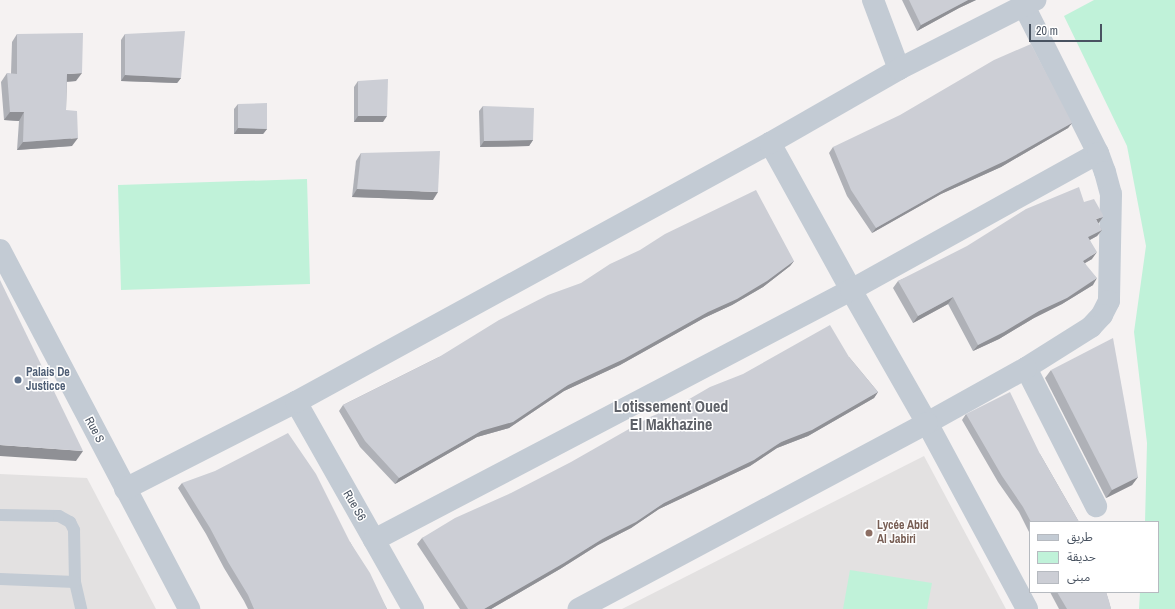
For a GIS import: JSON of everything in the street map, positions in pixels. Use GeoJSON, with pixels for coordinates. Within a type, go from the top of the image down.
{"type":"FeatureCollection","features":[{"type":"Feature","properties":{"kind":"street"},"geometry":{"type":"LineString","coordinates":[[873,0],[899,69]]}},
{"type":"Feature","properties":{"kind":"street"},"geometry":{"type":"LineString","coordinates":[[125,489],[296,402],[770,143],[899,69],[1030,3],[1098,152],[1111,194],[1109,301],[1102,315],[1091,327],[1026,368],[927,423],[579,609]]}},
{"type":"Feature","properties":{"kind":"street"},"geometry":{"type":"LineString","coordinates":[[770,143],[851,290],[927,423],[1027,609]]}},
{"type":"Feature","properties":{"kind":"street"},"geometry":{"type":"LineString","coordinates":[[374,540],[851,290],[1098,152]]}},
{"type":"Feature","properties":{"kind":"street","name":"Rue S"},"geometry":{"type":"LineString","coordinates":[[0,250],[189,609]]}},
{"type":"Feature","properties":{"kind":"street"},"geometry":{"type":"LineString","coordinates":[[1026,368],[1096,506]]}},
{"type":"Feature","properties":{"kind":"street","name":"Rue S6"},"geometry":{"type":"LineString","coordinates":[[296,402],[413,609]]}},
{"type":"Feature","properties":{"kind":"lane"},"geometry":{"type":"LineString","coordinates":[[0,515],[59,516],[70,522],[74,530],[75,582],[81,609]]}},
{"type":"Feature","properties":{"kind":"lane"},"geometry":{"type":"LineString","coordinates":[[0,580],[75,582]]}},
{"type":"Feature","properties":{"kind":"shaded area","name":"Lycée Abid Al Jabiri"},"geometry":{"type":"Polygon","coordinates":[[[924,456],[1006,609],[622,609],[924,456]]]}},
{"type":"Feature","properties":{"kind":"shaded area"},"geometry":{"type":"Polygon","coordinates":[[[0,474],[87,478],[156,609],[0,609],[0,474]]]}},
{"type":"Feature","properties":{"kind":"green space"},"geometry":{"type":"Polygon","coordinates":[[[1094,0],[1175,0],[1175,609],[1139,609],[1140,593],[1159,593],[1159,521],[1145,521],[1147,443],[1134,332],[1146,246],[1127,146],[1064,16],[1094,0]]]}},
{"type":"Feature","properties":{"kind":"green space"},"geometry":{"type":"Polygon","coordinates":[[[307,179],[310,284],[121,290],[118,185],[307,179]]]}},
{"type":"Feature","properties":{"kind":"green space"},"geometry":{"type":"Polygon","coordinates":[[[850,570],[932,583],[927,609],[843,609],[850,570]]]}},
{"type":"Feature","properties":{"kind":"building"},"geometry":{"type":"Polygon","coordinates":[[[909,0],[968,0],[921,25],[909,0]]]}},
{"type":"Feature","properties":{"kind":"building"},"geometry":{"type":"Polygon","coordinates":[[[185,31],[181,78],[125,75],[125,34],[185,31]]]}},
{"type":"Feature","properties":{"kind":"building"},"geometry":{"type":"Polygon","coordinates":[[[83,33],[82,73],[67,74],[66,110],[77,111],[78,138],[23,142],[24,112],[10,112],[7,73],[17,74],[17,34],[83,33]]]}},
{"type":"Feature","properties":{"kind":"building"},"geometry":{"type":"Polygon","coordinates":[[[1031,44],[1072,123],[1005,161],[945,189],[876,228],[851,190],[833,147],[900,115],[994,60],[1031,44]]]}},
{"type":"Feature","properties":{"kind":"building"},"geometry":{"type":"Polygon","coordinates":[[[388,79],[387,116],[358,116],[358,81],[388,79]]]}},
{"type":"Feature","properties":{"kind":"building"},"geometry":{"type":"Polygon","coordinates":[[[267,103],[267,129],[238,128],[238,104],[267,103]]]}},
{"type":"Feature","properties":{"kind":"building"},"geometry":{"type":"Polygon","coordinates":[[[483,106],[534,108],[533,140],[484,141],[483,106]]]}},
{"type":"Feature","properties":{"kind":"building"},"geometry":{"type":"Polygon","coordinates":[[[440,151],[438,192],[357,189],[361,153],[440,151]]]}},
{"type":"Feature","properties":{"kind":"building"},"geometry":{"type":"Polygon","coordinates":[[[1079,187],[1084,202],[1094,199],[1103,215],[1103,217],[1096,219],[1102,230],[1088,237],[1097,252],[1083,261],[1097,278],[1067,298],[1039,311],[1004,332],[978,345],[953,297],[918,316],[898,281],[967,246],[1026,209],[1079,187]]]}},
{"type":"Feature","properties":{"kind":"building"},"geometry":{"type":"Polygon","coordinates":[[[756,190],[794,261],[767,281],[737,299],[708,312],[624,359],[568,385],[513,422],[481,431],[399,478],[365,441],[343,405],[439,357],[499,320],[548,295],[581,283],[610,264],[640,250],[665,234],[756,190]]]}},
{"type":"Feature","properties":{"kind":"building","name":"Palais De Justicce"},"geometry":{"type":"Polygon","coordinates":[[[0,280],[83,451],[0,445],[0,280]]]}},
{"type":"Feature","properties":{"kind":"building"},"geometry":{"type":"Polygon","coordinates":[[[830,325],[849,357],[878,392],[812,430],[781,442],[754,460],[664,503],[636,522],[602,539],[564,563],[484,609],[468,609],[422,538],[455,518],[511,493],[571,462],[650,417],[679,405],[710,387],[743,374],[830,325]]]}},
{"type":"Feature","properties":{"kind":"building"},"geometry":{"type":"Polygon","coordinates":[[[1113,338],[1138,477],[1112,490],[1051,370],[1113,338]]]}},
{"type":"Feature","properties":{"kind":"building"},"geometry":{"type":"Polygon","coordinates":[[[1010,392],[1040,454],[1078,521],[1030,521],[966,414],[1010,392]]]}},
{"type":"Feature","properties":{"kind":"building"},"geometry":{"type":"Polygon","coordinates":[[[288,433],[316,474],[350,542],[370,573],[387,609],[254,609],[248,595],[210,528],[182,483],[215,471],[288,433]]]}},
{"type":"Feature","properties":{"kind":"building"},"geometry":{"type":"Polygon","coordinates":[[[1058,593],[1106,593],[1111,609],[1067,609],[1058,593]]]}},
{"type":"Feature","properties":{"kind":"place","name":"Palais De Justicce"},"geometry":{"type":"Point","coordinates":[18,380]}},
{"type":"Feature","properties":{"kind":"place","name":"Lycée Abid Al Jabiri"},"geometry":{"type":"Point","coordinates":[869,533]}},
{"type":"Feature","properties":{"kind":"district","name":"Lotissement Oued El Makhazine"},"geometry":{"type":"Point","coordinates":[671,415]}}]}
